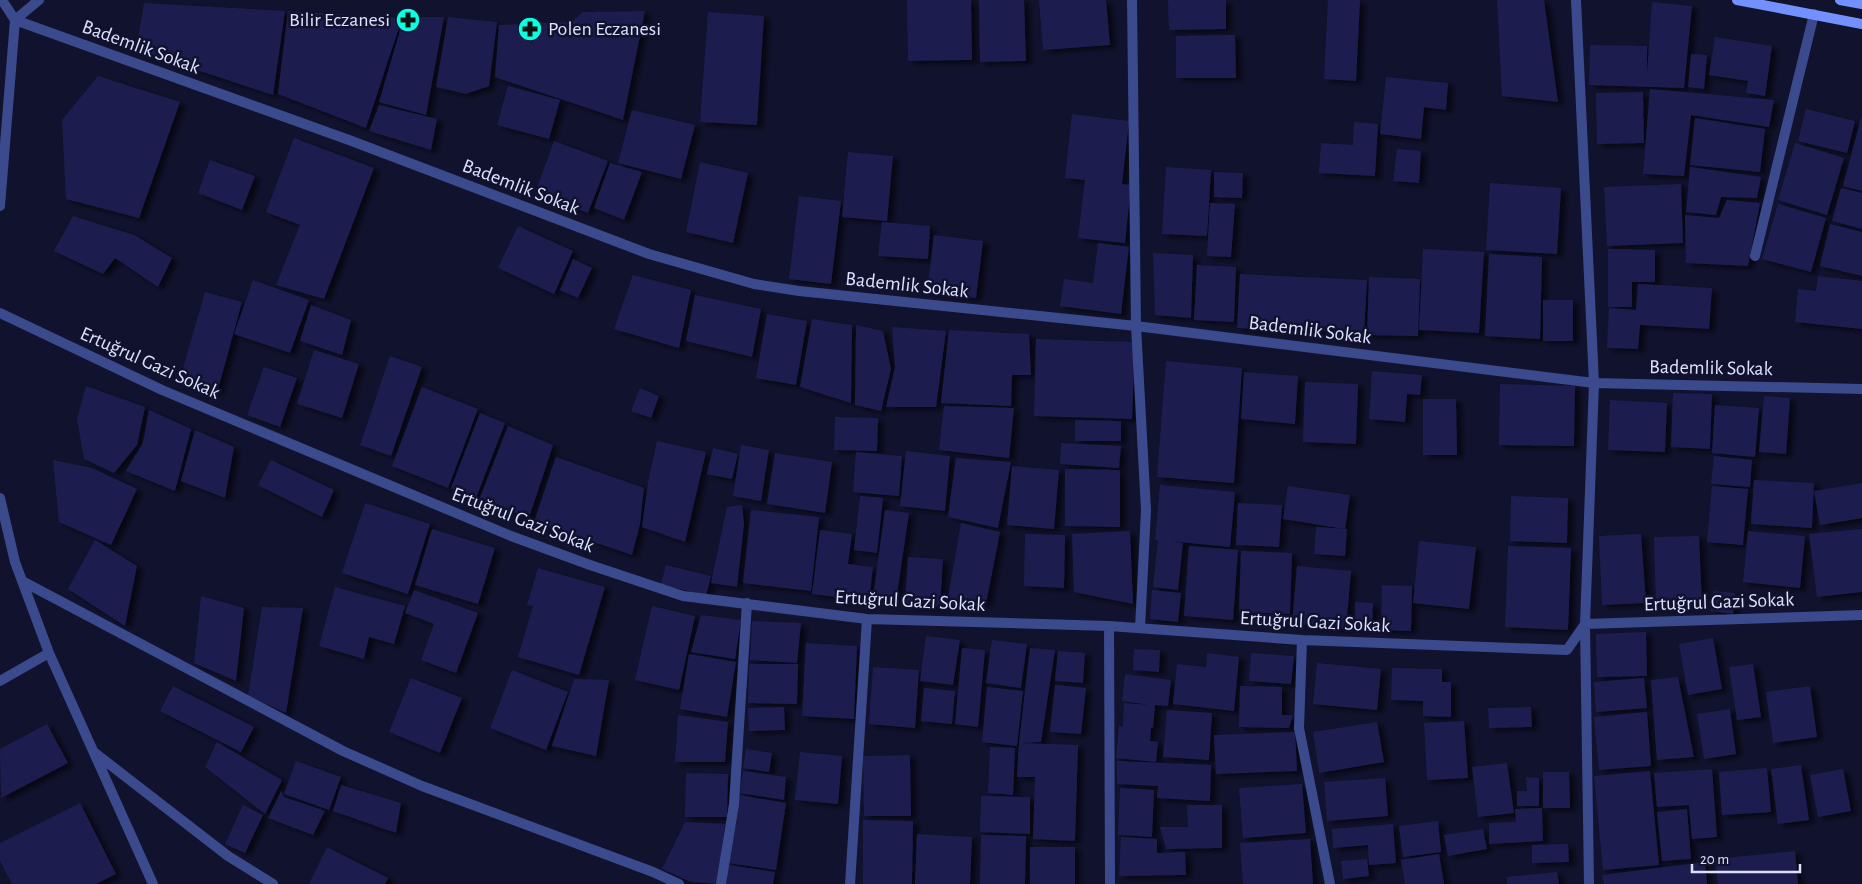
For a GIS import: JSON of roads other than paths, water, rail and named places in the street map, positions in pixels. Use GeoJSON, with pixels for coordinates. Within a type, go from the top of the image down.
{"type":"FeatureCollection","features":[{"type":"Feature","properties":{"kind":"street"},"geometry":{"type":"LineString","coordinates":[[0,206],[15,20],[2,0]]}},
{"type":"Feature","properties":{"kind":"street"},"geometry":{"type":"LineString","coordinates":[[15,20],[39,0]]}},
{"type":"Feature","properties":{"kind":"street"},"geometry":{"type":"LineString","coordinates":[[1132,0],[1136,326],[1146,510],[1140,628]]}},
{"type":"Feature","properties":{"kind":"street"},"geometry":{"type":"LineString","coordinates":[[1576,0],[1594,383],[1585,624],[1589,884]]}},
{"type":"Feature","properties":{"kind":"street"},"geometry":{"type":"LineString","coordinates":[[1737,0],[1862,24]]}},
{"type":"Feature","properties":{"kind":"street"},"geometry":{"type":"LineString","coordinates":[[1840,0],[1862,4]]}},
{"type":"Feature","properties":{"kind":"street"},"geometry":{"type":"LineString","coordinates":[[1755,256],[1814,14]]}},
{"type":"Feature","properties":{"kind":"street","name":"Bademlik Sokak"},"geometry":{"type":"LineString","coordinates":[[15,20],[349,140],[649,254],[754,284],[799,291],[1136,326],[1594,383],[1862,389]]}},
{"type":"Feature","properties":{"kind":"street","name":"Ertuğrul Gazi Sokak"},"geometry":{"type":"LineString","coordinates":[[0,313],[162,390],[511,536],[683,596],[867,619],[1109,626],[1302,640],[1567,650],[1585,624],[1862,615]]}},
{"type":"Feature","properties":{"kind":"street"},"geometry":{"type":"LineString","coordinates":[[0,498],[15,562],[49,653],[153,884]]}},
{"type":"Feature","properties":{"kind":"street"},"geometry":{"type":"LineString","coordinates":[[22,581],[343,751],[422,786],[679,884]]}},
{"type":"Feature","properties":{"kind":"street"},"geometry":{"type":"LineString","coordinates":[[722,884],[734,804],[747,603]]}},
{"type":"Feature","properties":{"kind":"street"},"geometry":{"type":"LineString","coordinates":[[850,884],[867,619]]}},
{"type":"Feature","properties":{"kind":"street"},"geometry":{"type":"LineString","coordinates":[[1109,626],[1110,884]]}},
{"type":"Feature","properties":{"kind":"street"},"geometry":{"type":"LineString","coordinates":[[1302,640],[1299,728],[1330,884]]}},
{"type":"Feature","properties":{"kind":"street"},"geometry":{"type":"LineString","coordinates":[[0,681],[49,653]]}},
{"type":"Feature","properties":{"kind":"street"},"geometry":{"type":"LineString","coordinates":[[94,752],[228,856],[273,884]]}},
{"type":"Feature","properties":{"kind":"place","name":"Bilir Eczanesi"},"geometry":{"type":"Point","coordinates":[408,20]}},
{"type":"Feature","properties":{"kind":"place","name":"Polen Eczanesi"},"geometry":{"type":"Point","coordinates":[530,29]}}]}
